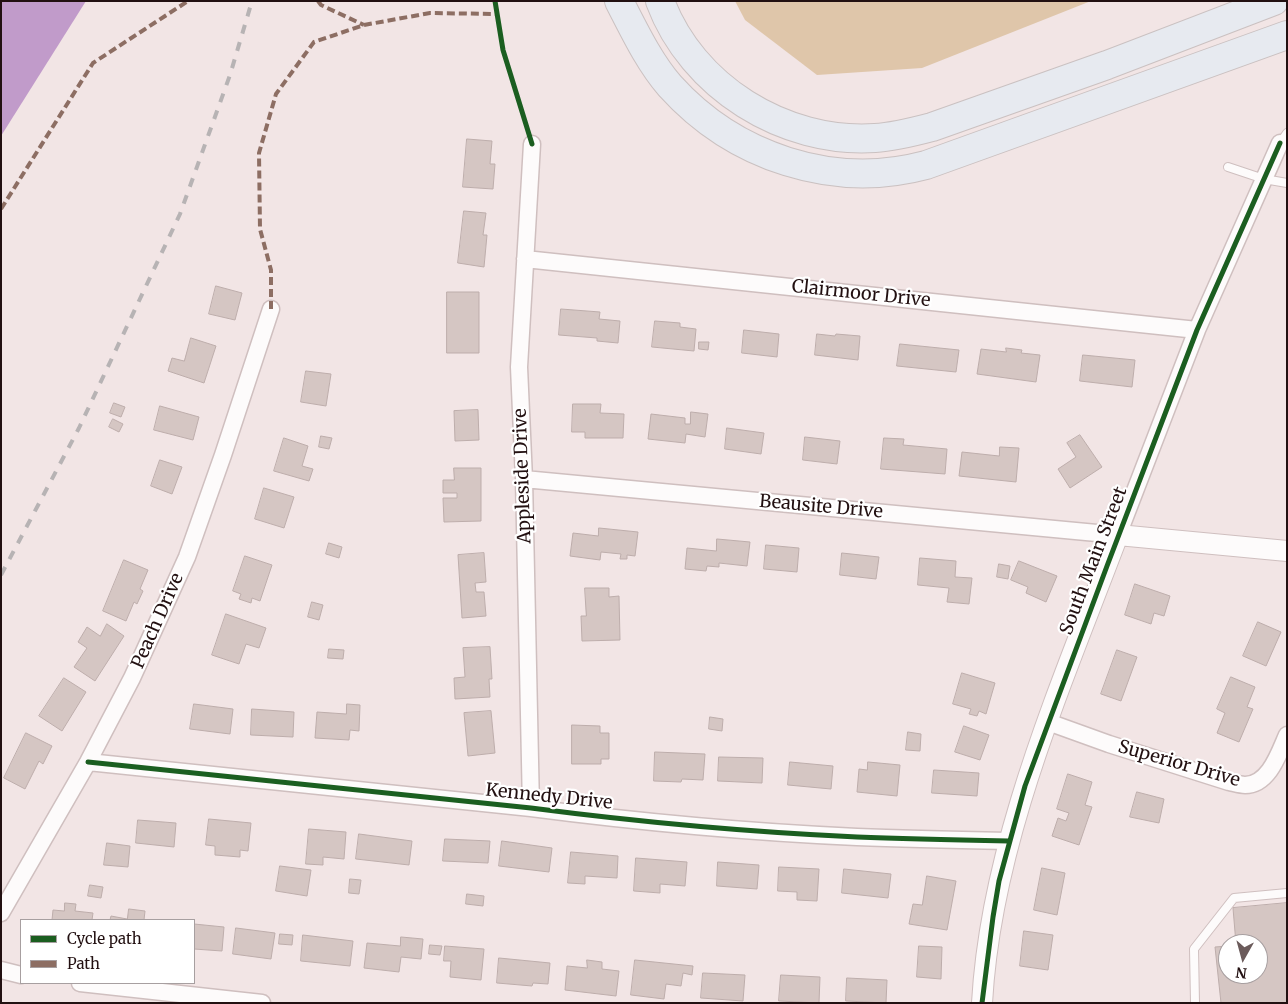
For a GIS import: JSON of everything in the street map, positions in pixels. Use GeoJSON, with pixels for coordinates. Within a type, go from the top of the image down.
{"type":"FeatureCollection","features":[{"type":"Feature","properties":{"kind":"highway"},"geometry":{"type":"LineString","coordinates":[[619,1],[649,57],[669,85],[692,109],[719,129],[747,146],[778,159],[827,171],[861,174],[903,170],[926,165],[1287,35]]}},
{"type":"Feature","properties":{"kind":"highway"},"geometry":{"type":"LineString","coordinates":[[660,1],[666,15],[687,50],[716,83],[738,100],[763,115],[790,126],[832,136],[868,138],[904,134],[932,127],[1107,65],[1274,1]]}},
{"type":"Feature","properties":{"kind":"street","name":"South Main Street"},"geometry":{"type":"LineString","coordinates":[[982,1003],[993,917],[1009,841],[1025,786],[1118,535],[1197,330],[1283,138]]}},
{"type":"Feature","properties":{"kind":"street","name":"Appleside Drive"},"geometry":{"type":"LineString","coordinates":[[531,808],[524,478],[519,367],[532,144]]}},
{"type":"Feature","properties":{"kind":"street","name":"Clairmoor Drive"},"geometry":{"type":"LineString","coordinates":[[525,259],[1197,330]]}},
{"type":"Feature","properties":{"kind":"street","name":"Peach Drive"},"geometry":{"type":"LineString","coordinates":[[1,913],[88,762],[132,678],[186,557],[223,455],[270,309]]}},
{"type":"Feature","properties":{"kind":"street","name":"Beausite Drive"},"geometry":{"type":"LineString","coordinates":[[524,478],[1118,535]]}},
{"type":"Feature","properties":{"kind":"street"},"geometry":{"type":"LineString","coordinates":[[1118,535],[1287,551]]}},
{"type":"Feature","properties":{"kind":"street","name":"Superior Drive"},"geometry":{"type":"LineString","coordinates":[[1048,722],[1229,782],[1246,785],[1259,782],[1268,773],[1278,757],[1287,735]]}},
{"type":"Feature","properties":{"kind":"street","name":"Kennedy Drive"},"geometry":{"type":"LineString","coordinates":[[88,762],[593,816],[725,828],[856,837],[1009,841]]}},
{"type":"Feature","properties":{"kind":"street"},"geometry":{"type":"LineString","coordinates":[[1,970],[20,975]]}},
{"type":"Feature","properties":{"kind":"street"},"geometry":{"type":"LineString","coordinates":[[89,984],[262,1003]]}},
{"type":"Feature","properties":{"kind":"lane"},"geometry":{"type":"LineString","coordinates":[[1228,167],[1264,179],[1287,183]]}},
{"type":"Feature","properties":{"kind":"lane"},"geometry":{"type":"LineString","coordinates":[[1195,1003],[1194,949],[1234,898],[1287,893]]}},
{"type":"Feature","properties":{"kind":"shaded area"},"geometry":{"type":"Polygon","coordinates":[[[1,1],[86,1],[1,136],[1,1]]]}},
{"type":"Feature","properties":{"kind":"shaded area"},"geometry":{"type":"Polygon","coordinates":[[[735,1],[1091,1],[922,68],[817,75],[745,20],[735,1]]]}},
{"type":"Feature","properties":{"kind":"building"},"geometry":{"type":"Polygon","coordinates":[[[467,139],[492,141],[490,164],[495,164],[493,189],[463,187],[467,139]]]}},
{"type":"Feature","properties":{"kind":"building"},"geometry":{"type":"Polygon","coordinates":[[[464,211],[486,213],[483,235],[487,235],[484,267],[458,263],[464,211]]]}},
{"type":"Feature","properties":{"kind":"building"},"geometry":{"type":"Polygon","coordinates":[[[216,286],[242,293],[235,320],[209,314],[216,286]]]}},
{"type":"Feature","properties":{"kind":"building"},"geometry":{"type":"Polygon","coordinates":[[[447,292],[479,292],[479,353],[447,353],[447,292]]]}},
{"type":"Feature","properties":{"kind":"building"},"geometry":{"type":"Polygon","coordinates":[[[561,309],[600,312],[599,319],[620,321],[618,343],[597,341],[597,338],[559,335],[561,309]]]}},
{"type":"Feature","properties":{"kind":"building"},"geometry":{"type":"Polygon","coordinates":[[[655,321],[680,323],[680,327],[696,329],[694,351],[652,347],[655,321]]]}},
{"type":"Feature","properties":{"kind":"building"},"geometry":{"type":"Polygon","coordinates":[[[744,330],[779,334],[777,357],[742,353],[744,330]]]}},
{"type":"Feature","properties":{"kind":"building"},"geometry":{"type":"Polygon","coordinates":[[[817,334],[860,336],[858,360],[815,355],[817,334]]]}},
{"type":"Feature","properties":{"kind":"building"},"geometry":{"type":"Polygon","coordinates":[[[191,338],[216,346],[204,383],[168,371],[172,358],[184,361],[191,338]]]}},
{"type":"Feature","properties":{"kind":"building"},"geometry":{"type":"Polygon","coordinates":[[[699,342],[709,342],[708,350],[699,349],[699,342]]]}},
{"type":"Feature","properties":{"kind":"building"},"geometry":{"type":"Polygon","coordinates":[[[900,344],[959,350],[956,372],[897,366],[900,344]]]}},
{"type":"Feature","properties":{"kind":"building"},"geometry":{"type":"Polygon","coordinates":[[[1006,348],[1022,350],[1021,353],[1040,355],[1036,382],[977,374],[981,349],[1006,352],[1006,348]]]}},
{"type":"Feature","properties":{"kind":"building"},"geometry":{"type":"Polygon","coordinates":[[[1083,355],[1135,360],[1132,387],[1080,381],[1083,355]]]}},
{"type":"Feature","properties":{"kind":"building"},"geometry":{"type":"Polygon","coordinates":[[[306,371],[331,374],[326,406],[301,402],[306,371]]]}},
{"type":"Feature","properties":{"kind":"building"},"geometry":{"type":"Polygon","coordinates":[[[114,403],[125,407],[121,417],[110,413],[114,403]]]}},
{"type":"Feature","properties":{"kind":"building"},"geometry":{"type":"Polygon","coordinates":[[[573,404],[601,404],[600,413],[624,414],[623,438],[585,438],[585,432],[572,432],[573,404]]]}},
{"type":"Feature","properties":{"kind":"building"},"geometry":{"type":"Polygon","coordinates":[[[160,406],[199,417],[193,440],[154,430],[160,406]]]}},
{"type":"Feature","properties":{"kind":"building"},"geometry":{"type":"Polygon","coordinates":[[[478,410],[479,440],[455,441],[454,411],[478,410]]]}},
{"type":"Feature","properties":{"kind":"building"},"geometry":{"type":"Polygon","coordinates":[[[691,412],[708,414],[705,437],[686,434],[685,443],[648,439],[651,414],[685,418],[685,424],[690,424],[691,412]]]}},
{"type":"Feature","properties":{"kind":"building"},"geometry":{"type":"Polygon","coordinates":[[[113,419],[123,424],[119,432],[109,427],[113,419]]]}},
{"type":"Feature","properties":{"kind":"building"},"geometry":{"type":"Polygon","coordinates":[[[727,428],[764,433],[761,454],[725,449],[727,428]]]}},
{"type":"Feature","properties":{"kind":"building"},"geometry":{"type":"Polygon","coordinates":[[[1080,435],[1102,467],[1070,488],[1058,469],[1076,457],[1067,443],[1080,435]]]}},
{"type":"Feature","properties":{"kind":"building"},"geometry":{"type":"Polygon","coordinates":[[[321,436],[332,438],[329,449],[319,447],[321,436]]]}},
{"type":"Feature","properties":{"kind":"building"},"geometry":{"type":"Polygon","coordinates":[[[805,437],[840,441],[837,464],[803,460],[805,437]]]}},
{"type":"Feature","properties":{"kind":"building"},"geometry":{"type":"Polygon","coordinates":[[[284,438],[308,446],[302,466],[313,469],[309,481],[274,471],[284,438]]]}},
{"type":"Feature","properties":{"kind":"building"},"geometry":{"type":"Polygon","coordinates":[[[884,438],[904,439],[903,445],[947,449],[945,474],[881,469],[884,438]]]}},
{"type":"Feature","properties":{"kind":"building"},"geometry":{"type":"Polygon","coordinates":[[[1000,447],[1019,448],[1016,482],[959,476],[962,452],[999,456],[1000,447]]]}},
{"type":"Feature","properties":{"kind":"building"},"geometry":{"type":"Polygon","coordinates":[[[160,460],[182,467],[172,494],[151,486],[160,460]]]}},
{"type":"Feature","properties":{"kind":"building"},"geometry":{"type":"Polygon","coordinates":[[[454,468],[481,468],[481,521],[444,522],[443,498],[457,498],[457,493],[443,493],[443,480],[454,480],[454,468]]]}},
{"type":"Feature","properties":{"kind":"building"},"geometry":{"type":"Polygon","coordinates":[[[264,488],[294,497],[284,528],[255,519],[264,488]]]}},
{"type":"Feature","properties":{"kind":"building"},"geometry":{"type":"Polygon","coordinates":[[[599,528],[638,532],[635,556],[627,555],[627,559],[620,559],[621,554],[601,552],[600,560],[570,556],[573,533],[598,536],[599,528]]]}},
{"type":"Feature","properties":{"kind":"building"},"geometry":{"type":"Polygon","coordinates":[[[717,539],[750,542],[747,566],[719,563],[719,567],[707,566],[706,571],[685,569],[687,548],[716,551],[717,539]]]}},
{"type":"Feature","properties":{"kind":"building"},"geometry":{"type":"Polygon","coordinates":[[[329,543],[342,547],[339,558],[326,554],[329,543]]]}},
{"type":"Feature","properties":{"kind":"building"},"geometry":{"type":"Polygon","coordinates":[[[766,545],[799,548],[797,572],[764,569],[766,545]]]}},
{"type":"Feature","properties":{"kind":"building"},"geometry":{"type":"Polygon","coordinates":[[[484,553],[486,582],[475,583],[476,592],[484,592],[486,616],[462,618],[458,555],[484,553]]]}},
{"type":"Feature","properties":{"kind":"building"},"geometry":{"type":"Polygon","coordinates":[[[842,553],[879,557],[876,579],[840,575],[842,553]]]}},
{"type":"Feature","properties":{"kind":"building"},"geometry":{"type":"Polygon","coordinates":[[[245,556],[272,565],[260,601],[252,598],[251,603],[239,599],[241,594],[233,591],[245,556]]]}},
{"type":"Feature","properties":{"kind":"building"},"geometry":{"type":"Polygon","coordinates":[[[920,558],[956,561],[955,577],[972,578],[969,604],[947,602],[949,588],[918,585],[920,558]]]}},
{"type":"Feature","properties":{"kind":"building"},"geometry":{"type":"Polygon","coordinates":[[[124,560],[148,570],[140,589],[143,591],[137,604],[134,602],[126,621],[103,611],[124,560]]]}},
{"type":"Feature","properties":{"kind":"building"},"geometry":{"type":"Polygon","coordinates":[[[1019,561],[1057,576],[1046,602],[1026,593],[1028,587],[1011,580],[1019,561]]]}},
{"type":"Feature","properties":{"kind":"building"},"geometry":{"type":"Polygon","coordinates":[[[999,564],[1010,566],[1008,579],[997,577],[999,564]]]}},
{"type":"Feature","properties":{"kind":"building"},"geometry":{"type":"Polygon","coordinates":[[[1135,584],[1170,596],[1164,616],[1154,613],[1151,624],[1125,615],[1135,584]]]}},
{"type":"Feature","properties":{"kind":"building"},"geometry":{"type":"Polygon","coordinates":[[[585,588],[609,588],[609,597],[619,596],[620,640],[582,641],[581,616],[586,616],[585,588]]]}},
{"type":"Feature","properties":{"kind":"building"},"geometry":{"type":"Polygon","coordinates":[[[312,602],[323,605],[319,620],[308,617],[312,602]]]}},
{"type":"Feature","properties":{"kind":"building"},"geometry":{"type":"Polygon","coordinates":[[[226,614],[266,628],[259,648],[246,644],[239,664],[212,655],[226,614]]]}},
{"type":"Feature","properties":{"kind":"building"},"geometry":{"type":"Polygon","coordinates":[[[1258,622],[1281,632],[1266,666],[1243,656],[1258,622]]]}},
{"type":"Feature","properties":{"kind":"building"},"geometry":{"type":"Polygon","coordinates":[[[107,624],[124,636],[95,681],[74,667],[87,648],[78,642],[87,627],[100,636],[107,624]]]}},
{"type":"Feature","properties":{"kind":"building"},"geometry":{"type":"Polygon","coordinates":[[[490,647],[492,679],[489,679],[490,697],[455,699],[454,678],[465,677],[463,648],[490,647]]]}},
{"type":"Feature","properties":{"kind":"building"},"geometry":{"type":"Polygon","coordinates":[[[329,649],[344,650],[343,659],[328,658],[329,649]]]}},
{"type":"Feature","properties":{"kind":"building"},"geometry":{"type":"Polygon","coordinates":[[[1117,650],[1137,657],[1121,701],[1101,694],[1117,650]]]}},
{"type":"Feature","properties":{"kind":"building"},"geometry":{"type":"Polygon","coordinates":[[[962,673],[995,683],[986,714],[979,711],[977,716],[969,714],[971,709],[953,704],[962,673]]]}},
{"type":"Feature","properties":{"kind":"building"},"geometry":{"type":"Polygon","coordinates":[[[1231,677],[1255,687],[1247,707],[1253,709],[1239,742],[1217,733],[1225,713],[1217,709],[1231,677]]]}},
{"type":"Feature","properties":{"kind":"building"},"geometry":{"type":"Polygon","coordinates":[[[64,678],[86,692],[62,731],[39,716],[64,678]]]}},
{"type":"Feature","properties":{"kind":"building"},"geometry":{"type":"Polygon","coordinates":[[[194,704],[233,709],[230,734],[190,729],[194,704]]]}},
{"type":"Feature","properties":{"kind":"building"},"geometry":{"type":"Polygon","coordinates":[[[347,704],[360,705],[359,731],[350,730],[349,740],[315,738],[317,712],[346,714],[347,704]]]}},
{"type":"Feature","properties":{"kind":"building"},"geometry":{"type":"Polygon","coordinates":[[[252,709],[294,712],[293,737],[251,735],[252,709]]]}},
{"type":"Feature","properties":{"kind":"building"},"geometry":{"type":"Polygon","coordinates":[[[491,711],[495,753],[468,756],[464,713],[491,711]]]}},
{"type":"Feature","properties":{"kind":"building"},"geometry":{"type":"Polygon","coordinates":[[[710,717],[723,719],[722,731],[709,729],[710,717]]]}},
{"type":"Feature","properties":{"kind":"building"},"geometry":{"type":"Polygon","coordinates":[[[572,725],[600,726],[600,733],[609,733],[609,759],[601,759],[601,764],[572,764],[572,725]]]}},
{"type":"Feature","properties":{"kind":"building"},"geometry":{"type":"Polygon","coordinates":[[[964,726],[989,735],[980,760],[955,752],[964,726]]]}},
{"type":"Feature","properties":{"kind":"building"},"geometry":{"type":"Polygon","coordinates":[[[908,732],[921,734],[920,751],[906,750],[908,732]]]}},
{"type":"Feature","properties":{"kind":"building"},"geometry":{"type":"Polygon","coordinates":[[[26,733],[52,746],[43,764],[39,761],[25,789],[4,778],[26,733]]]}},
{"type":"Feature","properties":{"kind":"building"},"geometry":{"type":"Polygon","coordinates":[[[655,752],[705,754],[703,780],[682,779],[681,782],[654,781],[655,752]]]}},
{"type":"Feature","properties":{"kind":"building"},"geometry":{"type":"Polygon","coordinates":[[[719,757],[763,758],[762,783],[718,781],[719,757]]]}},
{"type":"Feature","properties":{"kind":"building"},"geometry":{"type":"Polygon","coordinates":[[[790,762],[833,766],[831,789],[788,785],[790,762]]]}},
{"type":"Feature","properties":{"kind":"building"},"geometry":{"type":"Polygon","coordinates":[[[868,762],[900,765],[897,796],[857,792],[859,769],[867,770],[868,762]]]}},
{"type":"Feature","properties":{"kind":"building"},"geometry":{"type":"Polygon","coordinates":[[[934,770],[979,773],[977,796],[932,793],[934,770]]]}},
{"type":"Feature","properties":{"kind":"building"},"geometry":{"type":"Polygon","coordinates":[[[1068,774],[1092,782],[1085,805],[1092,807],[1079,845],[1052,836],[1058,818],[1066,821],[1069,813],[1057,809],[1068,774]]]}},
{"type":"Feature","properties":{"kind":"building"},"geometry":{"type":"Polygon","coordinates":[[[1137,792],[1164,799],[1159,823],[1130,817],[1137,792]]]}},
{"type":"Feature","properties":{"kind":"building"},"geometry":{"type":"Polygon","coordinates":[[[209,819],[251,823],[248,851],[240,850],[240,857],[215,855],[215,846],[206,845],[209,819]]]}},
{"type":"Feature","properties":{"kind":"building"},"geometry":{"type":"Polygon","coordinates":[[[138,820],[176,823],[174,847],[136,843],[138,820]]]}},
{"type":"Feature","properties":{"kind":"building"},"geometry":{"type":"Polygon","coordinates":[[[309,829],[346,832],[344,859],[323,857],[323,865],[306,864],[309,829]]]}},
{"type":"Feature","properties":{"kind":"building"},"geometry":{"type":"Polygon","coordinates":[[[359,834],[412,841],[409,865],[356,859],[359,834]]]}},
{"type":"Feature","properties":{"kind":"building"},"geometry":{"type":"Polygon","coordinates":[[[445,839],[490,841],[488,863],[443,861],[445,839]]]}},
{"type":"Feature","properties":{"kind":"building"},"geometry":{"type":"Polygon","coordinates":[[[502,841],[552,848],[549,872],[499,866],[502,841]]]}},
{"type":"Feature","properties":{"kind":"building"},"geometry":{"type":"Polygon","coordinates":[[[107,843],[130,846],[128,867],[104,865],[107,843]]]}},
{"type":"Feature","properties":{"kind":"building"},"geometry":{"type":"Polygon","coordinates":[[[571,852],[618,856],[617,878],[585,876],[585,884],[568,883],[571,852]]]}},
{"type":"Feature","properties":{"kind":"building"},"geometry":{"type":"Polygon","coordinates":[[[636,858],[687,862],[685,886],[660,884],[660,893],[634,891],[636,858]]]}},
{"type":"Feature","properties":{"kind":"building"},"geometry":{"type":"Polygon","coordinates":[[[718,862],[759,865],[757,889],[717,886],[718,862]]]}},
{"type":"Feature","properties":{"kind":"building"},"geometry":{"type":"Polygon","coordinates":[[[280,866],[311,870],[307,896],[276,891],[280,866]]]}},
{"type":"Feature","properties":{"kind":"building"},"geometry":{"type":"Polygon","coordinates":[[[779,867],[819,869],[817,901],[797,900],[797,892],[778,891],[779,867]]]}},
{"type":"Feature","properties":{"kind":"building"},"geometry":{"type":"Polygon","coordinates":[[[1042,868],[1065,873],[1057,915],[1034,910],[1042,868]]]}},
{"type":"Feature","properties":{"kind":"building"},"geometry":{"type":"Polygon","coordinates":[[[844,869],[891,874],[888,898],[842,893],[844,869]]]}},
{"type":"Feature","properties":{"kind":"building"},"geometry":{"type":"Polygon","coordinates":[[[927,876],[956,881],[947,930],[909,924],[913,904],[922,905],[927,876]]]}},
{"type":"Feature","properties":{"kind":"building"},"geometry":{"type":"Polygon","coordinates":[[[350,879],[361,880],[359,894],[349,893],[350,879]]]}},
{"type":"Feature","properties":{"kind":"building"},"geometry":{"type":"Polygon","coordinates":[[[90,885],[103,887],[101,898],[88,896],[90,885]]]}},
{"type":"Feature","properties":{"kind":"building"},"geometry":{"type":"Polygon","coordinates":[[[467,894],[484,896],[483,906],[466,904],[467,894]]]}},
{"type":"Feature","properties":{"kind":"building"},"geometry":{"type":"Polygon","coordinates":[[[65,903],[76,904],[75,911],[93,913],[92,919],[52,919],[53,910],[64,911],[65,903]]]}},
{"type":"Feature","properties":{"kind":"building"},"geometry":{"type":"Polygon","coordinates":[[[1287,903],[1287,1003],[1221,1003],[1219,984],[1268,984],[1268,934],[1235,934],[1233,908],[1287,903]]]}},
{"type":"Feature","properties":{"kind":"building"},"geometry":{"type":"Polygon","coordinates":[[[129,909],[145,911],[144,919],[127,919],[129,909]]]}},
{"type":"Feature","properties":{"kind":"building"},"geometry":{"type":"Polygon","coordinates":[[[111,916],[127,919],[110,919],[111,916]]]}},
{"type":"Feature","properties":{"kind":"building"},"geometry":{"type":"Polygon","coordinates":[[[195,924],[224,927],[222,951],[195,949],[195,924]]]}},
{"type":"Feature","properties":{"kind":"building"},"geometry":{"type":"Polygon","coordinates":[[[236,928],[275,933],[271,959],[233,954],[236,928]]]}},
{"type":"Feature","properties":{"kind":"building"},"geometry":{"type":"Polygon","coordinates":[[[1024,931],[1053,935],[1048,970],[1020,966],[1024,931]]]}},
{"type":"Feature","properties":{"kind":"building"},"geometry":{"type":"Polygon","coordinates":[[[280,934],[293,935],[292,945],[279,944],[280,934]]]}},
{"type":"Feature","properties":{"kind":"building"},"geometry":{"type":"Polygon","coordinates":[[[303,935],[353,941],[350,966],[301,961],[303,935]]]}},
{"type":"Feature","properties":{"kind":"building"},"geometry":{"type":"Polygon","coordinates":[[[401,937],[423,939],[421,959],[401,957],[399,972],[364,968],[367,943],[400,946],[401,937]]]}},
{"type":"Feature","properties":{"kind":"building"},"geometry":{"type":"Polygon","coordinates":[[[430,945],[442,946],[440,955],[429,954],[430,945]]]}},
{"type":"Feature","properties":{"kind":"building"},"geometry":{"type":"Polygon","coordinates":[[[445,946],[484,949],[481,980],[450,977],[451,961],[444,961],[445,946]]]}},
{"type":"Feature","properties":{"kind":"building"},"geometry":{"type":"Polygon","coordinates":[[[919,946],[942,947],[941,979],[917,977],[919,946]]]}},
{"type":"Feature","properties":{"kind":"building"},"geometry":{"type":"Polygon","coordinates":[[[1215,947],[1218,947],[1218,975],[1215,947]]]}},
{"type":"Feature","properties":{"kind":"building"},"geometry":{"type":"Polygon","coordinates":[[[499,958],[550,963],[548,984],[533,983],[532,986],[497,983],[499,958]]]}},
{"type":"Feature","properties":{"kind":"building"},"geometry":{"type":"Polygon","coordinates":[[[587,960],[602,962],[602,969],[619,971],[616,996],[565,990],[567,966],[587,968],[587,960]]]}},
{"type":"Feature","properties":{"kind":"building"},"geometry":{"type":"Polygon","coordinates":[[[635,960],[693,966],[692,975],[683,973],[681,986],[666,984],[664,999],[631,995],[635,960]]]}},
{"type":"Feature","properties":{"kind":"building"},"geometry":{"type":"Polygon","coordinates":[[[703,973],[745,975],[743,1001],[701,998],[703,973]]]}},
{"type":"Feature","properties":{"kind":"building"},"geometry":{"type":"Polygon","coordinates":[[[781,975],[820,977],[819,1003],[779,1001],[781,975]]]}},
{"type":"Feature","properties":{"kind":"building"},"geometry":{"type":"Polygon","coordinates":[[[847,978],[887,980],[886,1003],[846,1001],[847,978]]]}},
{"type":"Feature","properties":{"kind":"railway"},"geometry":{"type":"LineString","coordinates":[[1,575],[79,428],[180,214],[230,75],[252,1]]}},
{"type":"Feature","properties":{"kind":"marked path"},"geometry":{"type":"LineString","coordinates":[[1,209],[93,63],[188,1]]}},
{"type":"Feature","properties":{"kind":"marked path"},"geometry":{"type":"LineString","coordinates":[[318,1],[321,5],[364,25]]}},
{"type":"Feature","properties":{"kind":"marked path"},"geometry":{"type":"LineString","coordinates":[[271,309],[271,270],[260,229],[259,153],[276,94],[314,42],[364,25],[430,13],[496,14]]}},
{"type":"Feature","properties":{"kind":"cycle path"},"geometry":{"type":"LineString","coordinates":[[495,1],[503,50],[532,144]]}},
{"type":"Feature","properties":{"kind":"cycle path"},"geometry":{"type":"LineString","coordinates":[[982,1003],[999,881],[1025,786],[1197,330],[1280,143]]}},
{"type":"Feature","properties":{"kind":"cycle path"},"geometry":{"type":"LineString","coordinates":[[88,762],[694,826],[857,837],[1009,841]]}}]}
